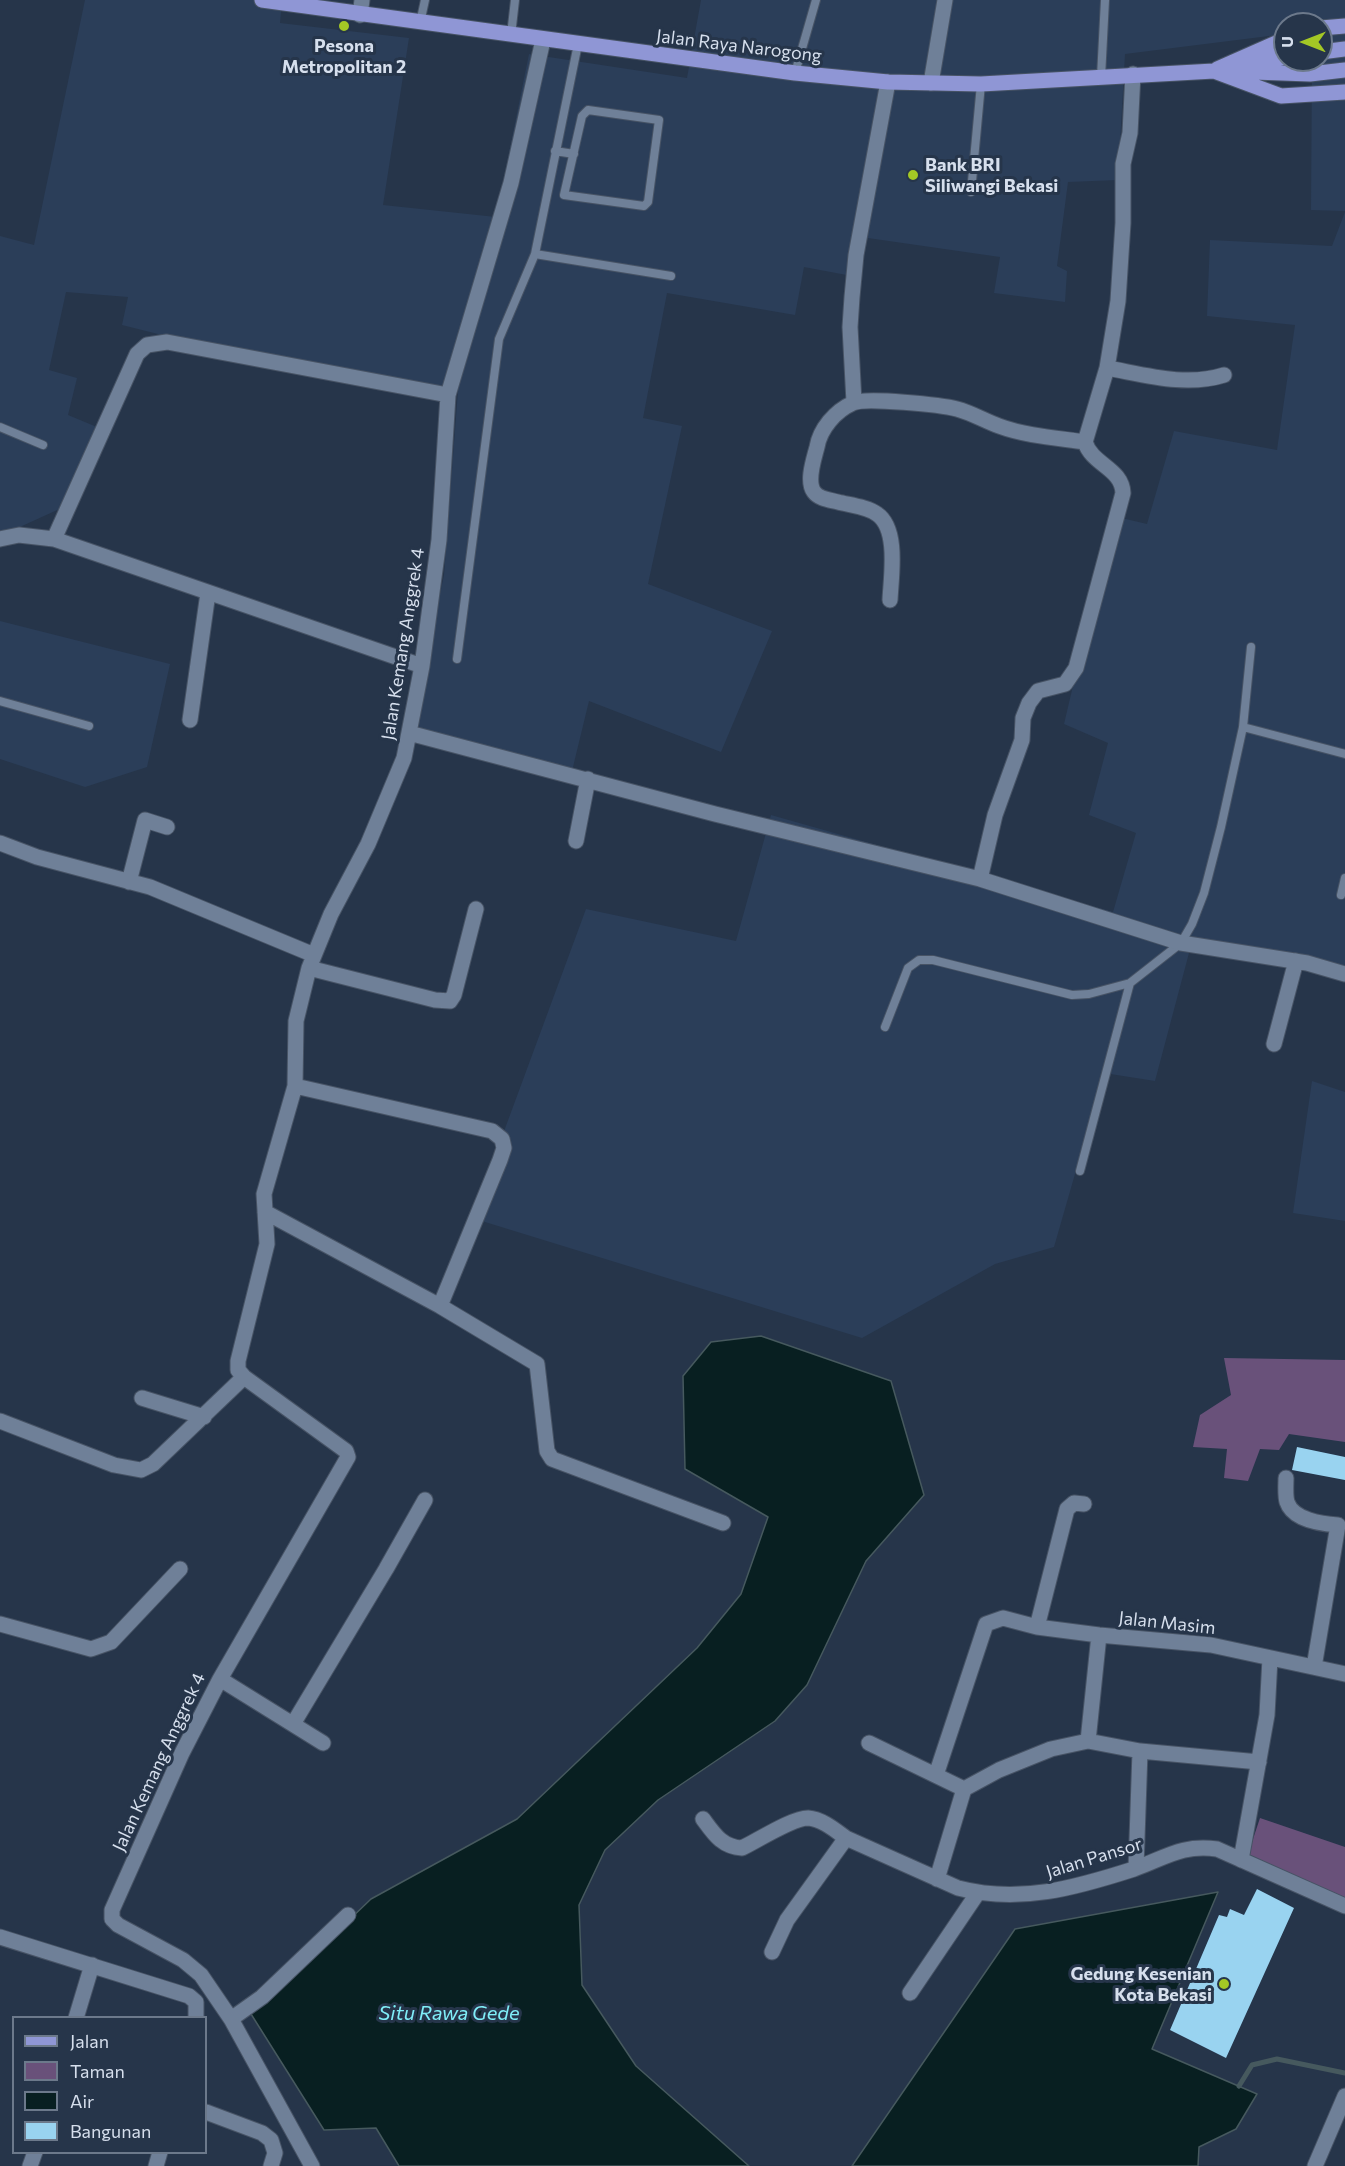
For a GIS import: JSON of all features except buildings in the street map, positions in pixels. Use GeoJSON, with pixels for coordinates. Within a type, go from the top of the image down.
{"type":"FeatureCollection","features":[{"type":"Feature","properties":{"kind":"main road","name":"Jalan Raya Narogong"},"geometry":{"type":"LineString","coordinates":[[262,0],[361,7],[420,23],[511,36],[795,73],[888,82],[981,84],[1215,70],[1273,44]]}},
{"type":"Feature","properties":{"kind":"main road"},"geometry":{"type":"LineString","coordinates":[[1215,70],[1273,59]]}},
{"type":"Feature","properties":{"kind":"main road","name":"Jalan Raya Narogong"},"geometry":{"type":"LineString","coordinates":[[1215,70],[1281,96],[1345,92]]}},
{"type":"Feature","properties":{"kind":"main road"},"geometry":{"type":"LineString","coordinates":[[1215,70],[1310,74],[1345,70]]}},
{"type":"Feature","properties":{"kind":"street"},"geometry":{"type":"LineString","coordinates":[[931,83],[945,0]]}},
{"type":"Feature","properties":{"kind":"street","name":"Jalan Kemang Anggrek 4"},"geometry":{"type":"LineString","coordinates":[[312,2166],[231,2019],[201,1975],[183,1960],[118,1925],[112,1919],[112,1910],[182,1753],[220,1678],[348,1457],[346,1451],[244,1377],[238,1370],[238,1361],[267,1244],[264,1194],[295,1086],[296,1022],[312,962],[331,914],[369,844],[404,758],[422,666],[439,540],[448,395],[511,183],[543,40]]}},
{"type":"Feature","properties":{"kind":"street"},"geometry":{"type":"LineString","coordinates":[[980,879],[995,814],[1022,740],[1023,718],[1029,703],[1038,691],[1065,684],[1076,668],[1123,493],[1119,477],[1089,453],[1085,442],[1107,368],[1118,301],[1123,223],[1123,164],[1130,133],[1133,74]]}},
{"type":"Feature","properties":{"kind":"street"},"geometry":{"type":"LineString","coordinates":[[854,402],[850,327],[856,255],[888,82]]}},
{"type":"Feature","properties":{"kind":"street"},"geometry":{"type":"LineString","coordinates":[[54,539],[137,354],[147,345],[166,342],[448,395]]}},
{"type":"Feature","properties":{"kind":"street"},"geometry":{"type":"LineString","coordinates":[[1107,368],[1176,381],[1197,381],[1224,375]]}},
{"type":"Feature","properties":{"kind":"street"},"geometry":{"type":"LineString","coordinates":[[890,600],[892,566],[890,532],[886,521],[876,512],[819,497],[812,490],[810,478],[823,428],[854,402],[920,404],[956,408],[999,426],[1085,442]]}},
{"type":"Feature","properties":{"kind":"street"},"geometry":{"type":"LineString","coordinates":[[0,539],[20,535],[54,539],[422,666]]}},
{"type":"Feature","properties":{"kind":"street"},"geometry":{"type":"LineString","coordinates":[[190,720],[208,593]]}},
{"type":"Feature","properties":{"kind":"street"},"geometry":{"type":"LineString","coordinates":[[409,733],[849,848],[980,879],[1180,943],[1296,961],[1345,974]]}},
{"type":"Feature","properties":{"kind":"street"},"geometry":{"type":"LineString","coordinates":[[576,842],[588,779]]}},
{"type":"Feature","properties":{"kind":"street"},"geometry":{"type":"LineString","coordinates":[[129,882],[145,820],[166,827]]}},
{"type":"Feature","properties":{"kind":"street"},"geometry":{"type":"LineString","coordinates":[[0,843],[37,857],[129,882],[236,921],[312,962],[435,1000],[450,1000],[454,995],[476,909]]}},
{"type":"Feature","properties":{"kind":"street"},"geometry":{"type":"LineString","coordinates":[[1274,1044],[1296,961]]}},
{"type":"Feature","properties":{"kind":"street"},"geometry":{"type":"LineString","coordinates":[[295,1086],[492,1131],[502,1139],[504,1148],[500,1160],[440,1306]]}},
{"type":"Feature","properties":{"kind":"street"},"geometry":{"type":"LineString","coordinates":[[265,1212],[440,1306],[539,1367],[548,1451],[552,1459],[723,1523]]}},
{"type":"Feature","properties":{"kind":"street"},"geometry":{"type":"LineString","coordinates":[[0,1421],[114,1465],[141,1470],[153,1464],[244,1377]]}},
{"type":"Feature","properties":{"kind":"street"},"geometry":{"type":"LineString","coordinates":[[142,1398],[204,1417]]}},
{"type":"Feature","properties":{"kind":"street"},"geometry":{"type":"LineString","coordinates":[[1286,1478],[1286,1498],[1293,1511],[1316,1523],[1338,1525],[1314,1667]]}},
{"type":"Feature","properties":{"kind":"street"},"geometry":{"type":"LineString","coordinates":[[293,1724],[425,1500]]}},
{"type":"Feature","properties":{"kind":"street"},"geometry":{"type":"LineString","coordinates":[[1037,1627],[1067,1509],[1074,1503],[1084,1504]]}},
{"type":"Feature","properties":{"kind":"street"},"geometry":{"type":"LineString","coordinates":[[0,1623],[91,1649],[102,1647],[111,1642],[180,1569]]}},
{"type":"Feature","properties":{"kind":"street","name":"Jalan Masim"},"geometry":{"type":"LineString","coordinates":[[936,1775],[986,1624],[1003,1618],[1037,1627],[1211,1645],[1345,1674]]}},
{"type":"Feature","properties":{"kind":"street"},"geometry":{"type":"LineString","coordinates":[[1088,1741],[1099,1635]]}},
{"type":"Feature","properties":{"kind":"street"},"geometry":{"type":"LineString","coordinates":[[1241,1860],[1267,1715],[1270,1658]]}},
{"type":"Feature","properties":{"kind":"street"},"geometry":{"type":"LineString","coordinates":[[220,1678],[323,1743]]}},
{"type":"Feature","properties":{"kind":"street"},"geometry":{"type":"LineString","coordinates":[[937,1880],[964,1789],[999,1770],[1051,1749],[1088,1741],[1140,1751],[1258,1762]]}},
{"type":"Feature","properties":{"kind":"street"},"geometry":{"type":"LineString","coordinates":[[869,1743],[964,1789]]}},
{"type":"Feature","properties":{"kind":"street"},"geometry":{"type":"LineString","coordinates":[[1136,1868],[1140,1751]]}},
{"type":"Feature","properties":{"kind":"street","name":"Jalan Pansor"},"geometry":{"type":"LineString","coordinates":[[703,1819],[725,1845],[742,1848],[798,1820],[808,1818],[824,1823],[846,1838],[937,1880],[977,1893],[1017,1896],[1043,1894],[1136,1868],[1183,1848],[1217,1849],[1345,1906]]}},
{"type":"Feature","properties":{"kind":"street"},"geometry":{"type":"LineString","coordinates":[[772,1952],[787,1920],[846,1838]]}},
{"type":"Feature","properties":{"kind":"street"},"geometry":{"type":"LineString","coordinates":[[910,1993],[977,1893]]}},
{"type":"Feature","properties":{"kind":"street"},"geometry":{"type":"LineString","coordinates":[[231,2019],[262,1997],[348,1915]]}},
{"type":"Feature","properties":{"kind":"street"},"geometry":{"type":"LineString","coordinates":[[0,1937],[189,1996],[196,2002],[196,2015]]}},
{"type":"Feature","properties":{"kind":"street"},"geometry":{"type":"LineString","coordinates":[[77,2016],[92,1965]]}},
{"type":"Feature","properties":{"kind":"street"},"geometry":{"type":"LineString","coordinates":[[1315,2166],[1345,2096]]}},
{"type":"Feature","properties":{"kind":"street"},"geometry":{"type":"LineString","coordinates":[[207,2112],[261,2133],[271,2140],[275,2153],[271,2166]]}},
{"type":"Feature","properties":{"kind":"lane"},"geometry":{"type":"LineString","coordinates":[[420,23],[425,0]]}},
{"type":"Feature","properties":{"kind":"lane"},"geometry":{"type":"LineString","coordinates":[[511,36],[515,0]]}},
{"type":"Feature","properties":{"kind":"lane"},"geometry":{"type":"LineString","coordinates":[[795,73],[816,0]]}},
{"type":"Feature","properties":{"kind":"lane"},"geometry":{"type":"LineString","coordinates":[[1101,77],[1105,0]]}},
{"type":"Feature","properties":{"kind":"lane"},"geometry":{"type":"LineString","coordinates":[[457,659],[499,339],[536,254],[578,44]]}},
{"type":"Feature","properties":{"kind":"lane"},"geometry":{"type":"LineString","coordinates":[[971,192],[981,84]]}},
{"type":"Feature","properties":{"kind":"lane"},"geometry":{"type":"LineString","coordinates":[[584,111],[659,120],[648,202],[644,206],[566,197],[564,191],[574,154],[584,111]]}},
{"type":"Feature","properties":{"kind":"lane"},"geometry":{"type":"LineString","coordinates":[[555,151],[574,154]]}},
{"type":"Feature","properties":{"kind":"lane"},"geometry":{"type":"LineString","coordinates":[[536,254],[670,276]]}},
{"type":"Feature","properties":{"kind":"lane"},"geometry":{"type":"LineString","coordinates":[[0,427],[43,445]]}},
{"type":"Feature","properties":{"kind":"lane"},"geometry":{"type":"LineString","coordinates":[[885,1027],[908,968],[919,960],[933,960],[1072,995],[1089,994],[1130,982],[1180,943],[1192,924],[1204,893],[1243,727],[1251,647]]}},
{"type":"Feature","properties":{"kind":"lane"},"geometry":{"type":"LineString","coordinates":[[0,701],[89,726]]}},
{"type":"Feature","properties":{"kind":"lane"},"geometry":{"type":"LineString","coordinates":[[1243,727],[1345,754]]}},
{"type":"Feature","properties":{"kind":"lane"},"geometry":{"type":"LineString","coordinates":[[1341,895],[1345,878]]}},
{"type":"Feature","properties":{"kind":"lane"},"geometry":{"type":"LineString","coordinates":[[1080,1171],[1130,982]]}},
{"type":"Feature","properties":{"kind":"shaded area"},"geometry":{"type":"Polygon","coordinates":[[[85,0],[282,0],[280,23],[409,38],[383,205],[496,217],[529,54],[687,78],[701,0],[1345,0],[1345,211],[1311,210],[1312,72],[1333,72],[1333,12],[1273,12],[1273,36],[1125,54],[1118,180],[1068,182],[1057,266],[1067,271],[1065,302],[994,293],[1000,257],[861,237],[852,276],[804,267],[795,315],[667,293],[643,418],[682,426],[648,584],[772,631],[721,752],[589,701],[572,771],[410,737],[444,575],[458,391],[262,360],[122,325],[128,297],[66,292],[49,370],[77,378],[68,415],[104,430],[66,506],[0,536],[0,236],[34,245],[85,0]]]}},
{"type":"Feature","properties":{"kind":"shaded area"},"geometry":{"type":"Polygon","coordinates":[[[1345,212],[1345,972],[1193,938],[1155,1081],[1104,1073],[1054,1247],[995,1264],[862,1338],[472,1218],[586,909],[736,941],[771,815],[1113,912],[1136,833],[1089,815],[1108,743],[1064,724],[1113,516],[1147,524],[1174,431],[1277,450],[1295,325],[1207,316],[1210,240],[1332,246],[1345,212]]]}},
{"type":"Feature","properties":{"kind":"shaded area"},"geometry":{"type":"Polygon","coordinates":[[[0,621],[170,664],[147,767],[85,787],[0,759],[0,621]]]}},
{"type":"Feature","properties":{"kind":"shaded area"},"geometry":{"type":"Polygon","coordinates":[[[1312,1081],[1345,1092],[1345,1221],[1293,1213],[1312,1081]]]}},
{"type":"Feature","properties":{"kind":"green space"},"geometry":{"type":"Polygon","coordinates":[[[1224,1358],[1345,1360],[1345,1442],[1289,1434],[1279,1450],[1260,1449],[1248,1481],[1224,1478],[1227,1449],[1193,1447],[1200,1415],[1231,1395],[1224,1358]]]}},
{"type":"Feature","properties":{"kind":"green space"},"geometry":{"type":"Polygon","coordinates":[[[1260,1818],[1345,1847],[1345,1899],[1248,1854],[1260,1818]]]}},
{"type":"Feature","properties":{"kind":"water","name":"Situ Rawa Gede"},"geometry":{"type":"Polygon","coordinates":[[[761,1336],[891,1381],[924,1495],[866,1561],[807,1685],[775,1721],[658,1800],[605,1850],[579,1905],[582,1985],[636,2066],[749,2166],[399,2166],[376,2128],[324,2130],[251,2014],[371,1899],[517,1819],[697,1648],[741,1594],[768,1517],[685,1469],[683,1376],[711,1342],[761,1336]]]}},
{"type":"Feature","properties":{"kind":"water"},"geometry":{"type":"Polygon","coordinates":[[[1218,1892],[1152,2049],[1257,2094],[1236,2129],[1199,2147],[1198,2166],[852,2166],[1015,1929],[1218,1892]]]}},
{"type":"Feature","properties":{"kind":"waterway"},"geometry":{"type":"LineString","coordinates":[[1239,2086],[1252,2065],[1277,2059],[1345,2073]]}},
{"type":"Feature","properties":{"kind":"place","name":"Pesona Metropolitan 2"},"geometry":{"type":"Point","coordinates":[344,26]}},
{"type":"Feature","properties":{"kind":"place","name":"Bank BRI Siliwangi Bekasi"},"geometry":{"type":"Point","coordinates":[913,175]}},
{"type":"Feature","properties":{"kind":"place","name":"Gedung Kesenian Kota Bekasi"},"geometry":{"type":"Point","coordinates":[1224,1984]}}]}
